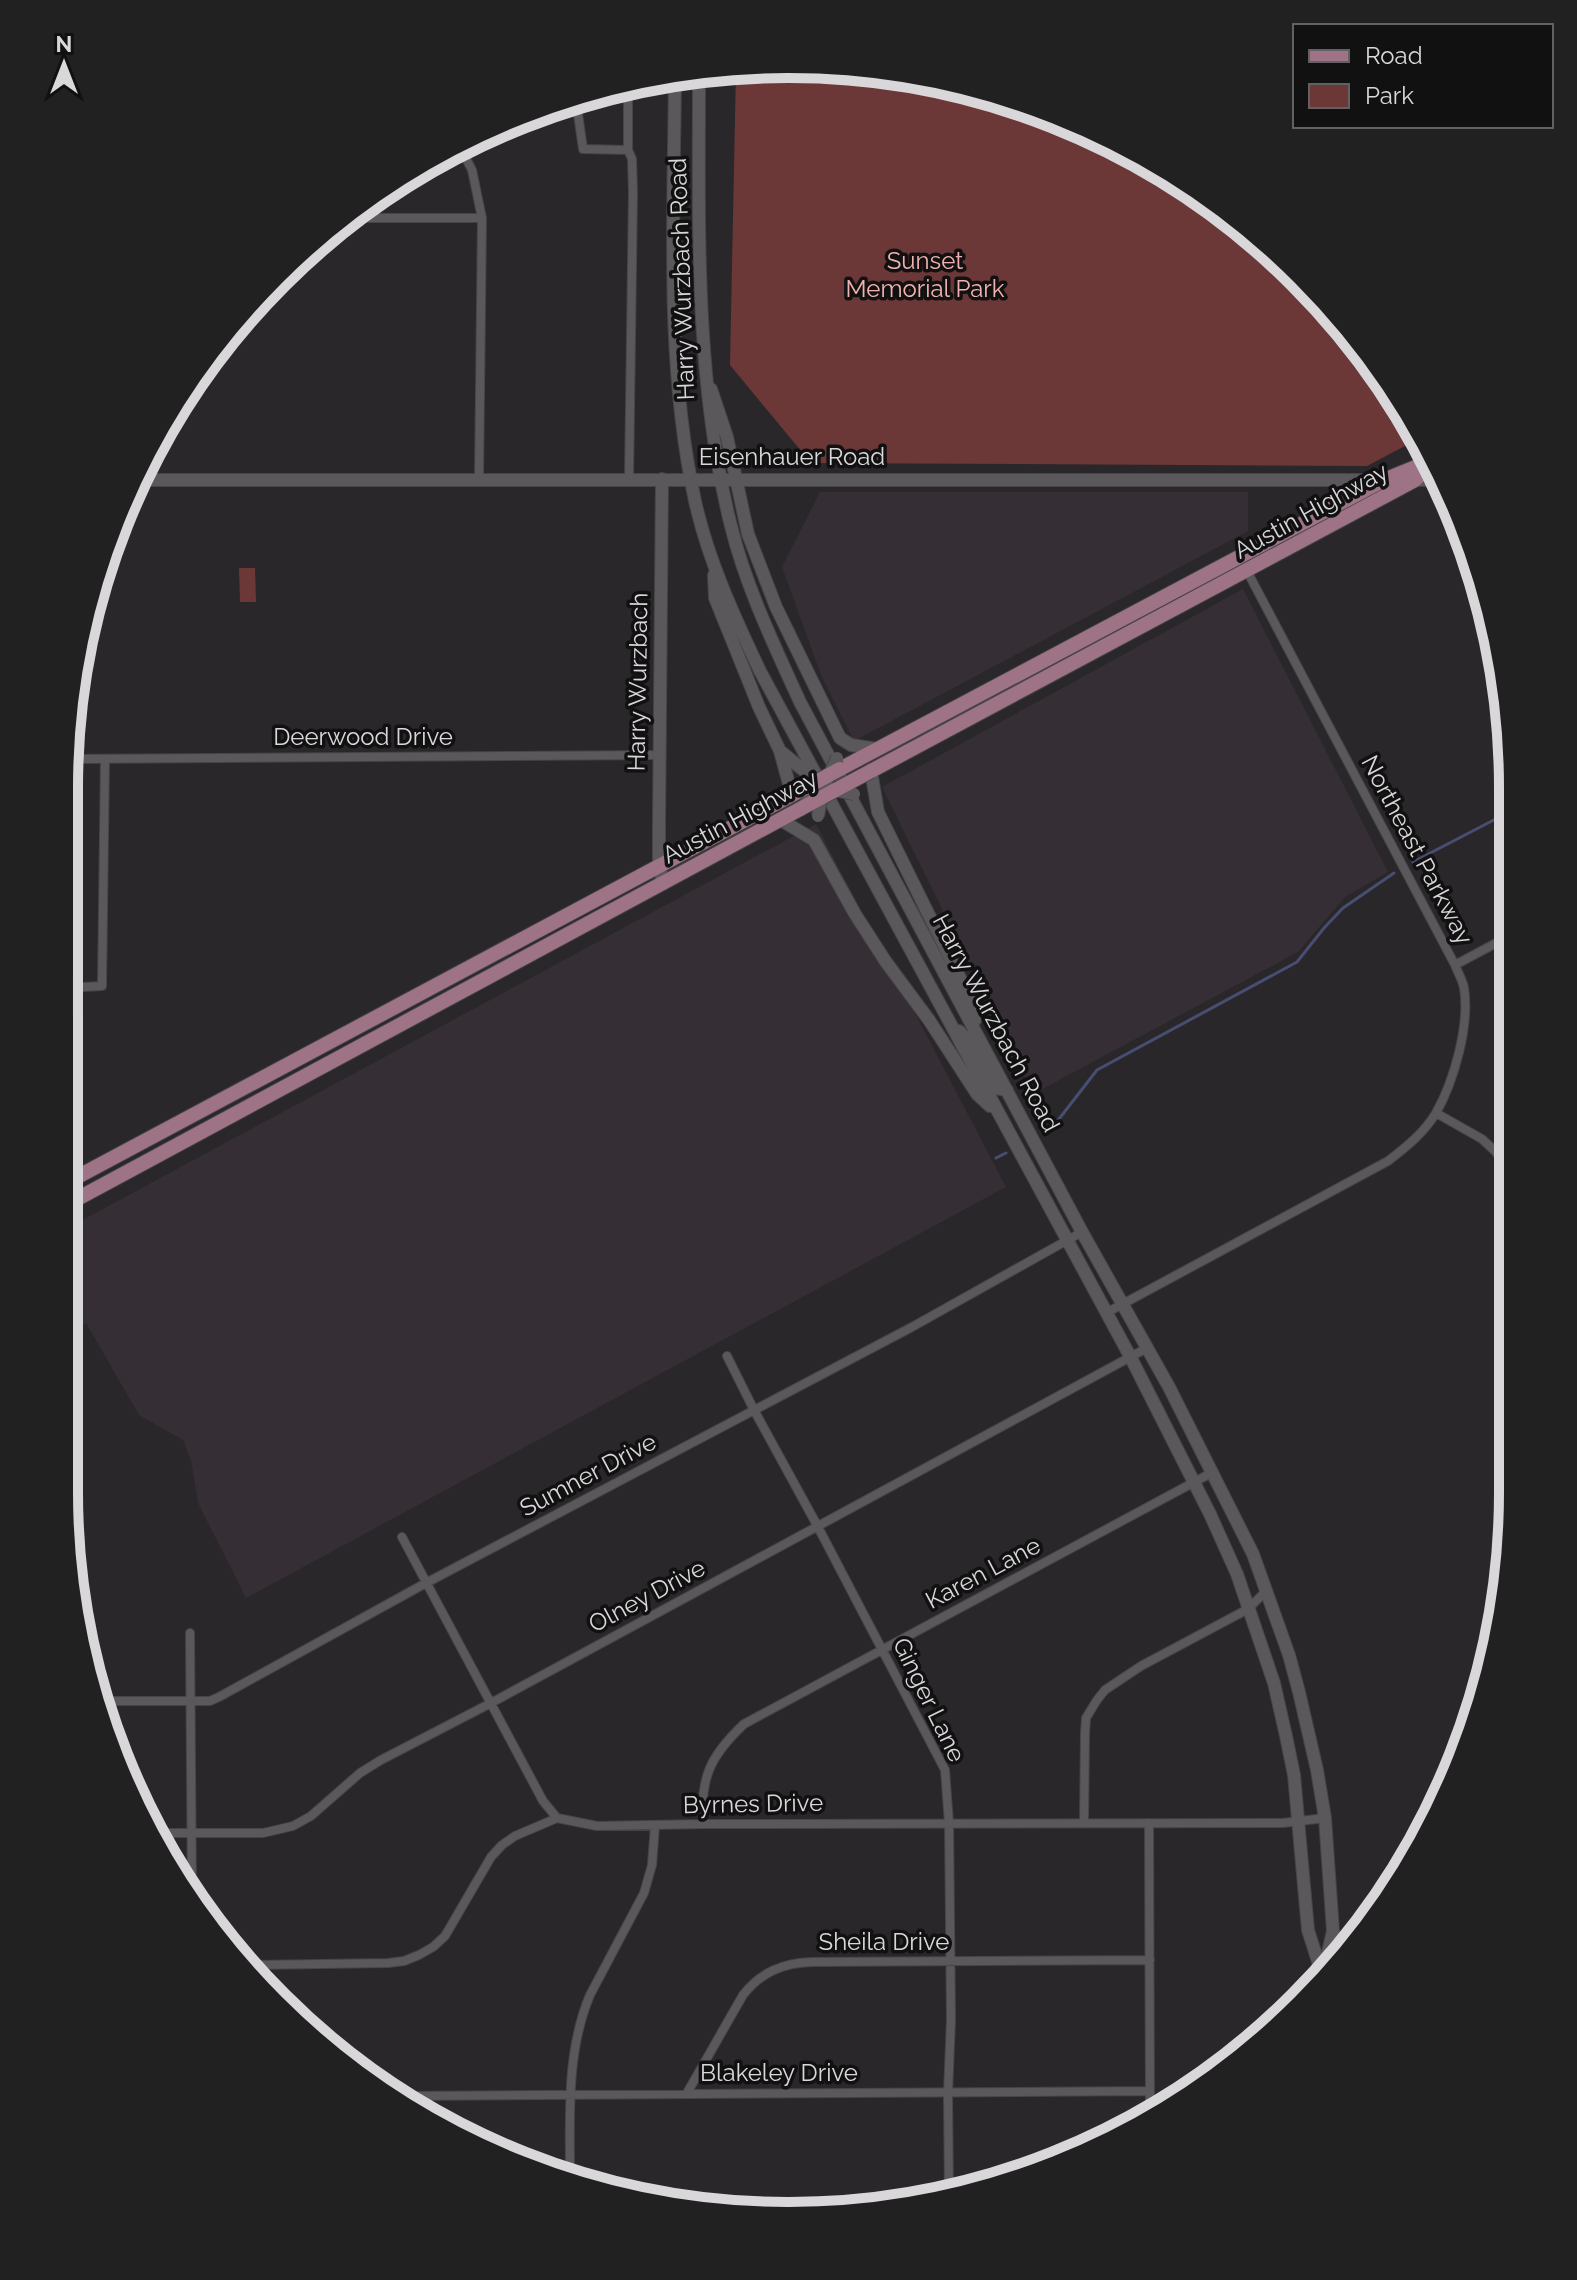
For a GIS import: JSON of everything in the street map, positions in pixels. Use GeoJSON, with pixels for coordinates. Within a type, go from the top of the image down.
{"type":"FeatureCollection","features":[{"type":"Feature","properties":{"kind":"main road","name":"Harry Wurzbach Road"},"geometry":{"type":"LineString","coordinates":[[699,84],[701,302],[705,376],[720,479],[738,551],[793,687],[1213,1472],[1253,1554],[1289,1655],[1317,1770],[1325,1818],[1333,1931],[1327,1955]]}},
{"type":"Feature","properties":{"kind":"main road","name":"Harry Wurzbach Road"},"geometry":{"type":"LineString","coordinates":[[675,88],[674,281],[677,354],[691,479],[713,564],[760,671],[1131,1358],[1237,1574],[1274,1683],[1294,1775],[1308,1930],[1319,1965]]}},
{"type":"Feature","properties":{"kind":"main road"},"geometry":{"type":"LineString","coordinates":[[705,376],[718,407],[748,534],[799,655],[840,738],[851,745],[877,749]]}},
{"type":"Feature","properties":{"kind":"main road","name":"Austin Highway"},"geometry":{"type":"LineString","coordinates":[[78,1198],[781,820],[800,809],[877,749],[1384,480],[1422,466]]}},
{"type":"Feature","properties":{"kind":"main road","name":"Austin Highway"},"geometry":{"type":"LineString","coordinates":[[78,1176],[798,792],[871,771],[1415,480],[1424,471]]}},
{"type":"Feature","properties":{"kind":"main road","name":"Harry Wurzbach"},"geometry":{"type":"LineString","coordinates":[[662,479],[659,865],[663,884]]}},
{"type":"Feature","properties":{"kind":"main road","name":"Eisenhauer Road"},"geometry":{"type":"LineString","coordinates":[[148,480],[1429,480]]}},
{"type":"Feature","properties":{"kind":"main road"},"geometry":{"type":"LineString","coordinates":[[713,564],[715,598],[759,707],[798,792]]}},
{"type":"Feature","properties":{"kind":"main road"},"geometry":{"type":"LineString","coordinates":[[912,749],[919,740],[967,715],[968,709],[960,705]]}},
{"type":"Feature","properties":{"kind":"main road"},"geometry":{"type":"LineString","coordinates":[[814,840],[840,738]]}},
{"type":"Feature","properties":{"kind":"main road"},"geometry":{"type":"LineString","coordinates":[[780,751],[807,773],[854,794],[878,812]]}},
{"type":"Feature","properties":{"kind":"main road"},"geometry":{"type":"LineString","coordinates":[[871,771],[878,812],[968,994],[979,1039]]}},
{"type":"Feature","properties":{"kind":"main road"},"geometry":{"type":"LineString","coordinates":[[781,820],[814,840],[886,962],[977,1094],[998,1113]]}},
{"type":"Feature","properties":{"kind":"main road"},"geometry":{"type":"LineString","coordinates":[[946,1017],[969,1041],[995,1088],[1007,1090]]}},
{"type":"Feature","properties":{"kind":"street"},"geometry":{"type":"LineString","coordinates":[[628,97],[628,150],[632,159],[633,193],[629,479]]}},
{"type":"Feature","properties":{"kind":"street"},"geometry":{"type":"LineString","coordinates":[[578,111],[583,149],[628,150]]}},
{"type":"Feature","properties":{"kind":"street"},"geometry":{"type":"LineString","coordinates":[[465,156],[472,170],[482,218],[479,479]]}},
{"type":"Feature","properties":{"kind":"street"},"geometry":{"type":"LineString","coordinates":[[366,218],[482,218]]}},
{"type":"Feature","properties":{"kind":"street","name":"Northeast Parkway"},"geometry":{"type":"LineString","coordinates":[[1106,1313],[1388,1161],[1415,1139],[1436,1113],[1457,1059],[1463,1023],[1464,987],[1455,965],[1247,571]]}},
{"type":"Feature","properties":{"kind":"street","name":"Deerwood Drive"},"geometry":{"type":"LineString","coordinates":[[79,759],[660,755]]}},
{"type":"Feature","properties":{"kind":"street"},"geometry":{"type":"LineString","coordinates":[[78,987],[102,986],[105,759]]}},
{"type":"Feature","properties":{"kind":"street"},"geometry":{"type":"LineString","coordinates":[[1455,965],[1499,941]]}},
{"type":"Feature","properties":{"kind":"street"},"geometry":{"type":"LineString","coordinates":[[1436,1113],[1482,1139],[1499,1157]]}},
{"type":"Feature","properties":{"kind":"street","name":"Sumner Drive"},"geometry":{"type":"LineString","coordinates":[[110,1701],[210,1701],[232,1691],[426,1583],[912,1327],[1082,1232]]}},
{"type":"Feature","properties":{"kind":"street","name":"Olney Drive"},"geometry":{"type":"LineString","coordinates":[[165,1833],[263,1833],[293,1826],[311,1816],[360,1773],[381,1760],[1147,1348]]}},
{"type":"Feature","properties":{"kind":"street","name":"Ginger Lane"},"geometry":{"type":"LineString","coordinates":[[727,1356],[945,1770],[949,1823],[951,2020],[949,2183]]}},
{"type":"Feature","properties":{"kind":"street","name":"Karen Lane"},"geometry":{"type":"LineString","coordinates":[[703,1824],[702,1792],[712,1761],[729,1738],[752,1719],[1213,1472]]}},
{"type":"Feature","properties":{"kind":"street"},"geometry":{"type":"LineString","coordinates":[[259,1965],[388,1963],[419,1955],[445,1936],[491,1857],[502,1845],[557,1818],[543,1801],[402,1537]]}},
{"type":"Feature","properties":{"kind":"street"},"geometry":{"type":"LineString","coordinates":[[1084,1823],[1086,1718],[1097,1700],[1105,1690],[1141,1666],[1248,1609],[1267,1590]]}},
{"type":"Feature","properties":{"kind":"street"},"geometry":{"type":"LineString","coordinates":[[190,1633],[192,1876]]}},
{"type":"Feature","properties":{"kind":"street","name":"Byrnes Drive"},"geometry":{"type":"LineString","coordinates":[[557,1818],[597,1826],[655,1826],[1149,1823],[1325,1818]]}},
{"type":"Feature","properties":{"kind":"street"},"geometry":{"type":"LineString","coordinates":[[1149,1823],[1150,2103]]}},
{"type":"Feature","properties":{"kind":"street"},"geometry":{"type":"LineString","coordinates":[[570,2167],[570,2096],[575,2045],[584,2009],[644,1893],[652,1865],[655,1826]]}},
{"type":"Feature","properties":{"kind":"street","name":"Sheila Drive"},"geometry":{"type":"LineString","coordinates":[[687,2093],[743,1995],[755,1982],[777,1968],[812,1962],[1150,1960]]}},
{"type":"Feature","properties":{"kind":"street","name":"Blakeley Drive"},"geometry":{"type":"LineString","coordinates":[[416,2096],[1150,2091]]}},
{"type":"Feature","properties":{"kind":"shaded area"},"geometry":{"type":"Polygon","coordinates":[[[820,492],[1248,492],[1248,531],[854,741],[821,675],[782,567],[820,492]]]}},
{"type":"Feature","properties":{"kind":"shaded area"},"geometry":{"type":"Polygon","coordinates":[[[1243,589],[1388,872],[1345,897],[1298,952],[1033,1094],[882,787],[1243,589]]]}},
{"type":"Feature","properties":{"kind":"shaded area"},"geometry":{"type":"Polygon","coordinates":[[[816,824],[1006,1187],[246,1598],[198,1503],[191,1461],[183,1440],[139,1415],[86,1323],[78,1327],[78,1222],[816,824]]]}},
{"type":"Feature","properties":{"kind":"green space","name":"Sunset Memorial Park"},"geometry":{"type":"Polygon","coordinates":[[[788,78],[881,84],[972,102],[1060,132],[1144,173],[1183,198],[1257,254],[1323,320],[1379,394],[1410,443],[1367,466],[811,463],[730,365],[736,81],[788,78]]]}},
{"type":"Feature","properties":{"kind":"green space"},"geometry":{"type":"Polygon","coordinates":[[[239,568],[255,568],[256,602],[240,602],[239,568]]]}},
{"type":"Feature","properties":{"kind":"waterway"},"geometry":{"type":"LineString","coordinates":[[1413,862],[1499,817]]}},
{"type":"Feature","properties":{"kind":"waterway"},"geometry":{"type":"LineString","coordinates":[[1047,1131],[1097,1070],[1297,962],[1343,908],[1394,873]]}},
{"type":"Feature","properties":{"kind":"waterway"},"geometry":{"type":"LineString","coordinates":[[996,1158],[1006,1153]]}}]}
